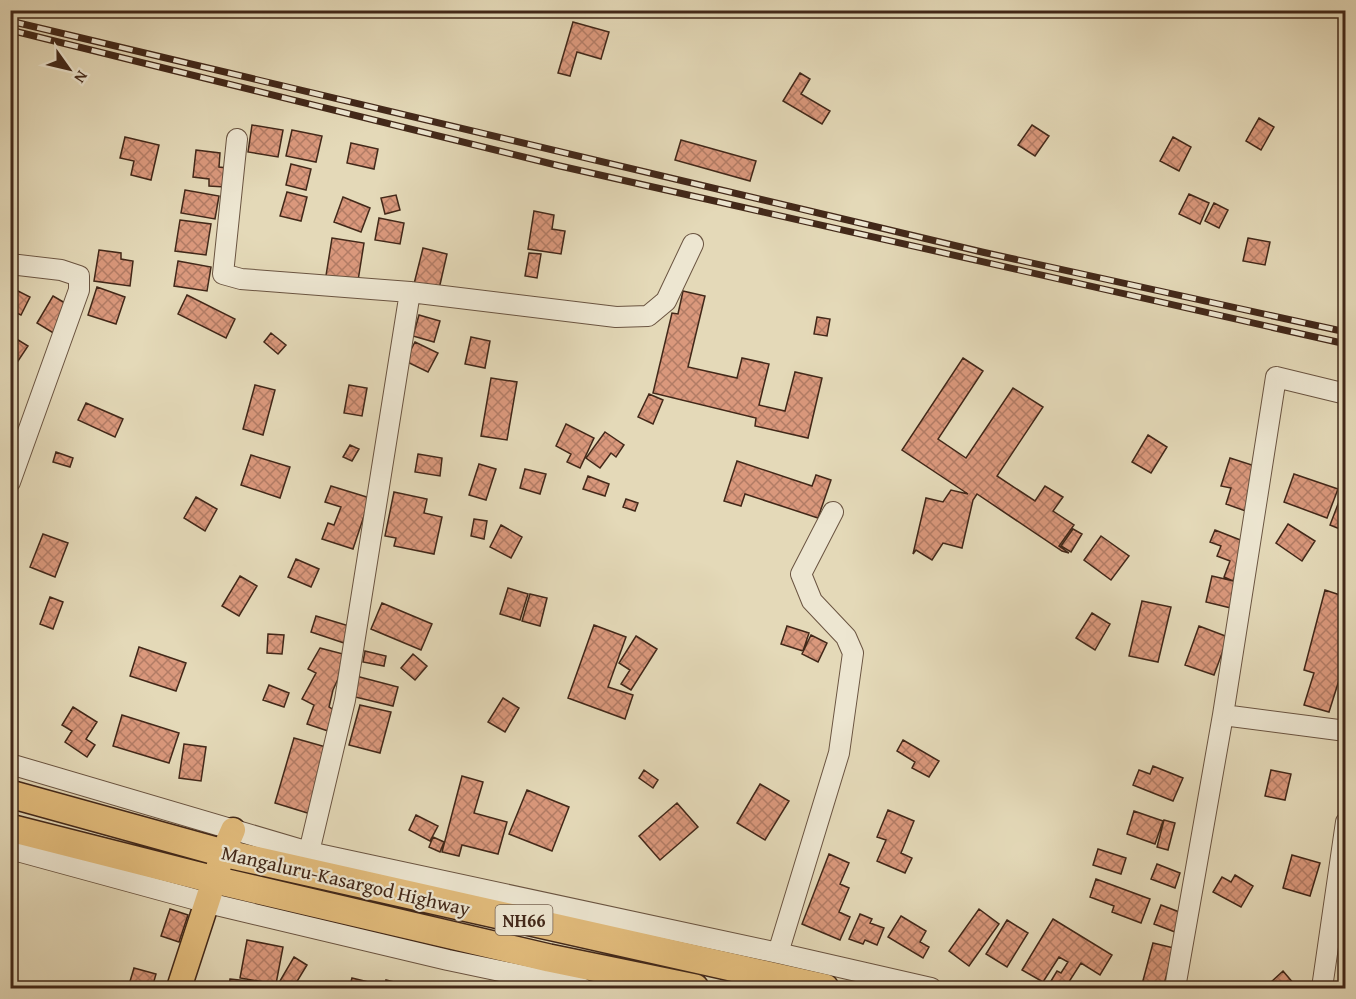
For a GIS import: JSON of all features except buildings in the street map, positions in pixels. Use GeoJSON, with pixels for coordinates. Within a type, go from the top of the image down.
{"type":"FeatureCollection","features":[{"type":"Feature","properties":{"kind":"highway","name":"Mangaluru-Kasargod Highway"},"geometry":{"type":"LineString","coordinates":[[10,794],[228,841],[825,988]]}},
{"type":"Feature","properties":{"kind":"highway","name":"Mangaluru-Kasargod Highway"},"geometry":{"type":"LineString","coordinates":[[10,828],[211,892],[695,988]]}},
{"type":"Feature","properties":{"kind":"main road"},"geometry":{"type":"LineString","coordinates":[[179,988],[228,841]]}},
{"type":"Feature","properties":{"kind":"street"},"geometry":{"type":"LineString","coordinates":[[237,139],[222,274],[241,279],[410,292],[616,317],[648,316],[666,301],[693,244]]}},
{"type":"Feature","properties":{"kind":"street"},"geometry":{"type":"LineString","coordinates":[[10,264],[61,270],[80,276],[79,290],[10,482]]}},
{"type":"Feature","properties":{"kind":"street"},"geometry":{"type":"LineString","coordinates":[[309,852],[345,700],[410,292]]}},
{"type":"Feature","properties":{"kind":"street"},"geometry":{"type":"LineString","coordinates":[[1175,988],[1223,715],[1276,377],[1346,394]]}},
{"type":"Feature","properties":{"kind":"street"},"geometry":{"type":"LineString","coordinates":[[778,952],[839,753],[853,653],[846,637],[812,602],[801,574],[833,512]]}},
{"type":"Feature","properties":{"kind":"street"},"geometry":{"type":"LineString","coordinates":[[1223,715],[1346,731]]}},
{"type":"Feature","properties":{"kind":"street"},"geometry":{"type":"LineString","coordinates":[[10,764],[228,841],[309,852],[778,952],[931,988]]}},
{"type":"Feature","properties":{"kind":"street"},"geometry":{"type":"LineString","coordinates":[[1322,988],[1346,822]]}},
{"type":"Feature","properties":{"kind":"street"},"geometry":{"type":"LineString","coordinates":[[10,849],[211,892],[448,960],[582,988]]}},
{"type":"Feature","properties":{"kind":"railway"},"geometry":{"type":"LineString","coordinates":[[10,21],[982,252],[1346,332]]}},
{"type":"Feature","properties":{"kind":"railway"},"geometry":{"type":"LineString","coordinates":[[10,30],[560,166],[1346,344]]}}]}
